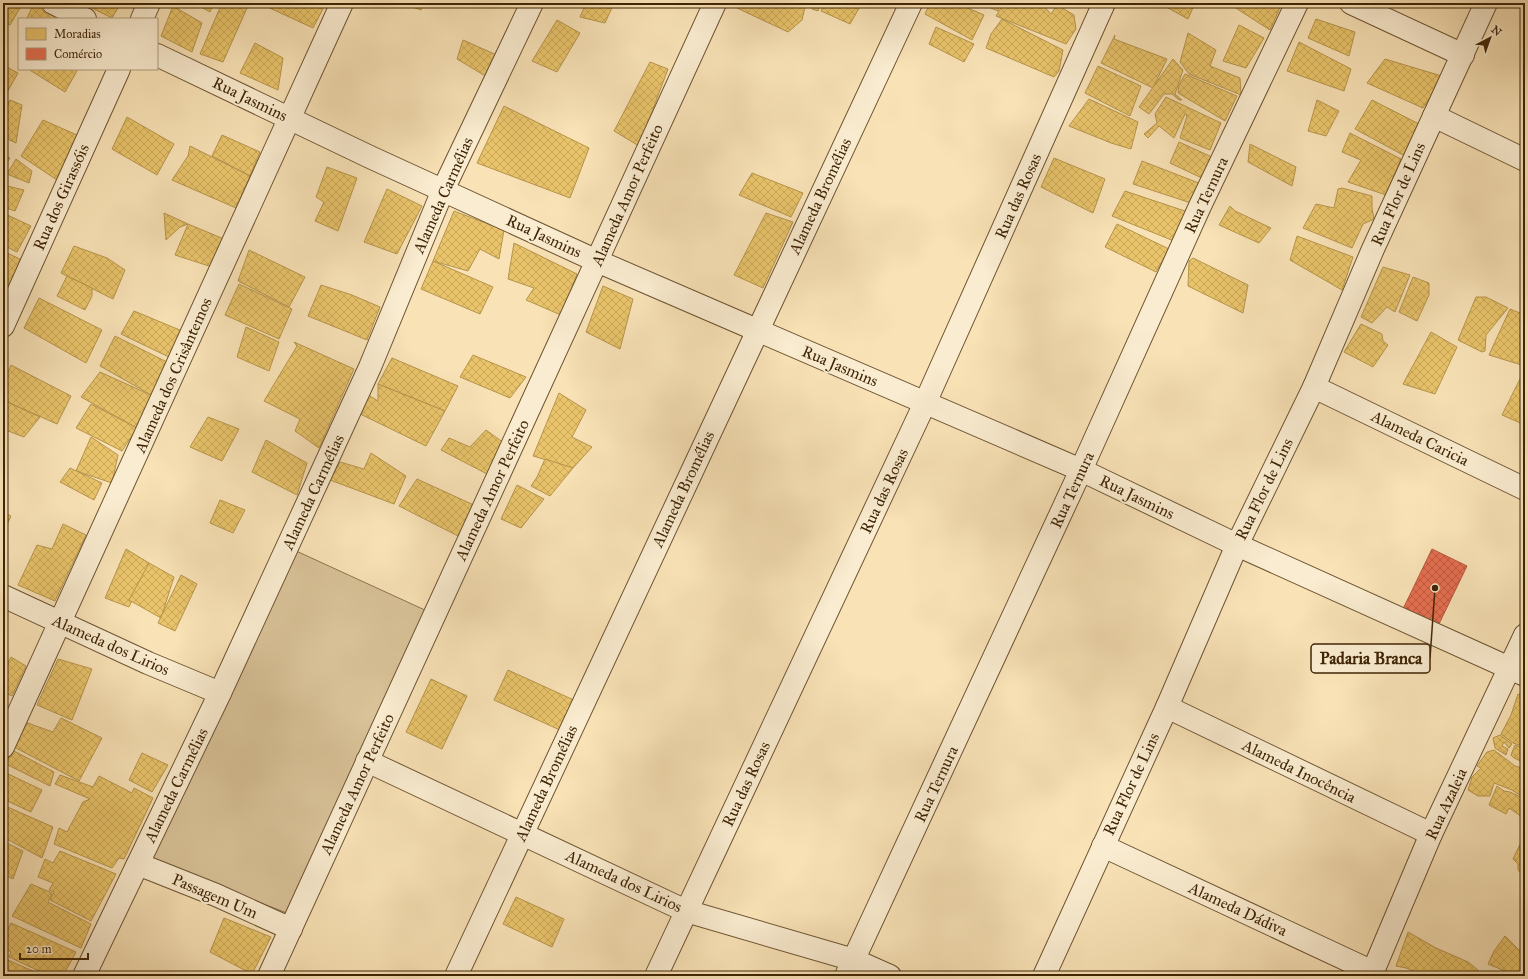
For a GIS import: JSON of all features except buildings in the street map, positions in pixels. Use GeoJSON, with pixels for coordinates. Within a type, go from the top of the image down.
{"type":"FeatureCollection","features":[{"type":"Feature","properties":{"kind":"street"},"geometry":{"type":"LineString","coordinates":[[53,3],[82,18]]}},
{"type":"Feature","properties":{"kind":"street"},"geometry":{"type":"LineString","coordinates":[[142,18],[149,3]]}},
{"type":"Feature","properties":{"kind":"street","name":"Alameda dos Crisântemos"},"geometry":{"type":"LineString","coordinates":[[3,747],[342,3]]}},
{"type":"Feature","properties":{"kind":"street","name":"Alameda Carmélias"},"geometry":{"type":"LineString","coordinates":[[84,976],[220,693],[370,367],[443,190],[532,3]]}},
{"type":"Feature","properties":{"kind":"street","name":"Alameda Amor Perfeito"},"geometry":{"type":"LineString","coordinates":[[269,976],[715,3]]}},
{"type":"Feature","properties":{"kind":"street","name":"Alameda Bromélias"},"geometry":{"type":"LineString","coordinates":[[456,976],[911,3]]}},
{"type":"Feature","properties":{"kind":"street","name":"Rua das Rosas"},"geometry":{"type":"LineString","coordinates":[[656,976],[925,403],[1104,3]]}},
{"type":"Feature","properties":{"kind":"street","name":"Rua Ternura"},"geometry":{"type":"LineString","coordinates":[[850,968],[1081,470],[1200,206],[1297,3]]}},
{"type":"Feature","properties":{"kind":"street"},"geometry":{"type":"LineString","coordinates":[[1351,3],[1463,55]]}},
{"type":"Feature","properties":{"kind":"street","name":"Rua Flor de Lins"},"geometry":{"type":"LineString","coordinates":[[1044,976],[1167,707],[1237,545],[1314,387],[1373,249],[1486,3]]}},
{"type":"Feature","properties":{"kind":"street","name":"Rua Jasmins"},"geometry":{"type":"LineString","coordinates":[[158,55],[597,261],[1081,470],[1237,545],[1517,672]]}},
{"type":"Feature","properties":{"kind":"street","name":"Rua dos Girassóis"},"geometry":{"type":"LineString","coordinates":[[3,326],[119,70]]}},
{"type":"Feature","properties":{"kind":"street"},"geometry":{"type":"LineString","coordinates":[[1434,116],[1525,160]]}},
{"type":"Feature","properties":{"kind":"street","name":"Alameda Caricia"},"geometry":{"type":"LineString","coordinates":[[1314,387],[1525,489]]}},
{"type":"Feature","properties":{"kind":"street","name":"Alameda dos Lirios"},"geometry":{"type":"LineString","coordinates":[[3,596],[148,663],[220,693]]}},
{"type":"Feature","properties":{"kind":"street","name":"Rua Azaleia"},"geometry":{"type":"LineString","coordinates":[[1372,974],[1432,834],[1517,672],[1525,635]]}},
{"type":"Feature","properties":{"kind":"street","name":"Alameda Inocência"},"geometry":{"type":"LineString","coordinates":[[1167,707],[1432,834]]}},
{"type":"Feature","properties":{"kind":"street","name":"Alameda dos Lirios"},"geometry":{"type":"LineString","coordinates":[[367,761],[686,911],[850,968],[890,976]]}},
{"type":"Feature","properties":{"kind":"street","name":"Alameda Dádiva"},"geometry":{"type":"LineString","coordinates":[[1103,846],[1372,974]]}},
{"type":"Feature","properties":{"kind":"street","name":"Passagem Um"},"geometry":{"type":"LineString","coordinates":[[138,864],[216,895],[290,930]]}},
{"type":"Feature","properties":{"kind":"shaded area"},"geometry":{"type":"Polygon","coordinates":[[[294,550],[427,611],[292,915],[148,860],[294,550]]]}},
{"type":"Feature","properties":{"kind":"place","name":"Padaria Branca"},"geometry":{"type":"Point","coordinates":[1435,588]}}]}
